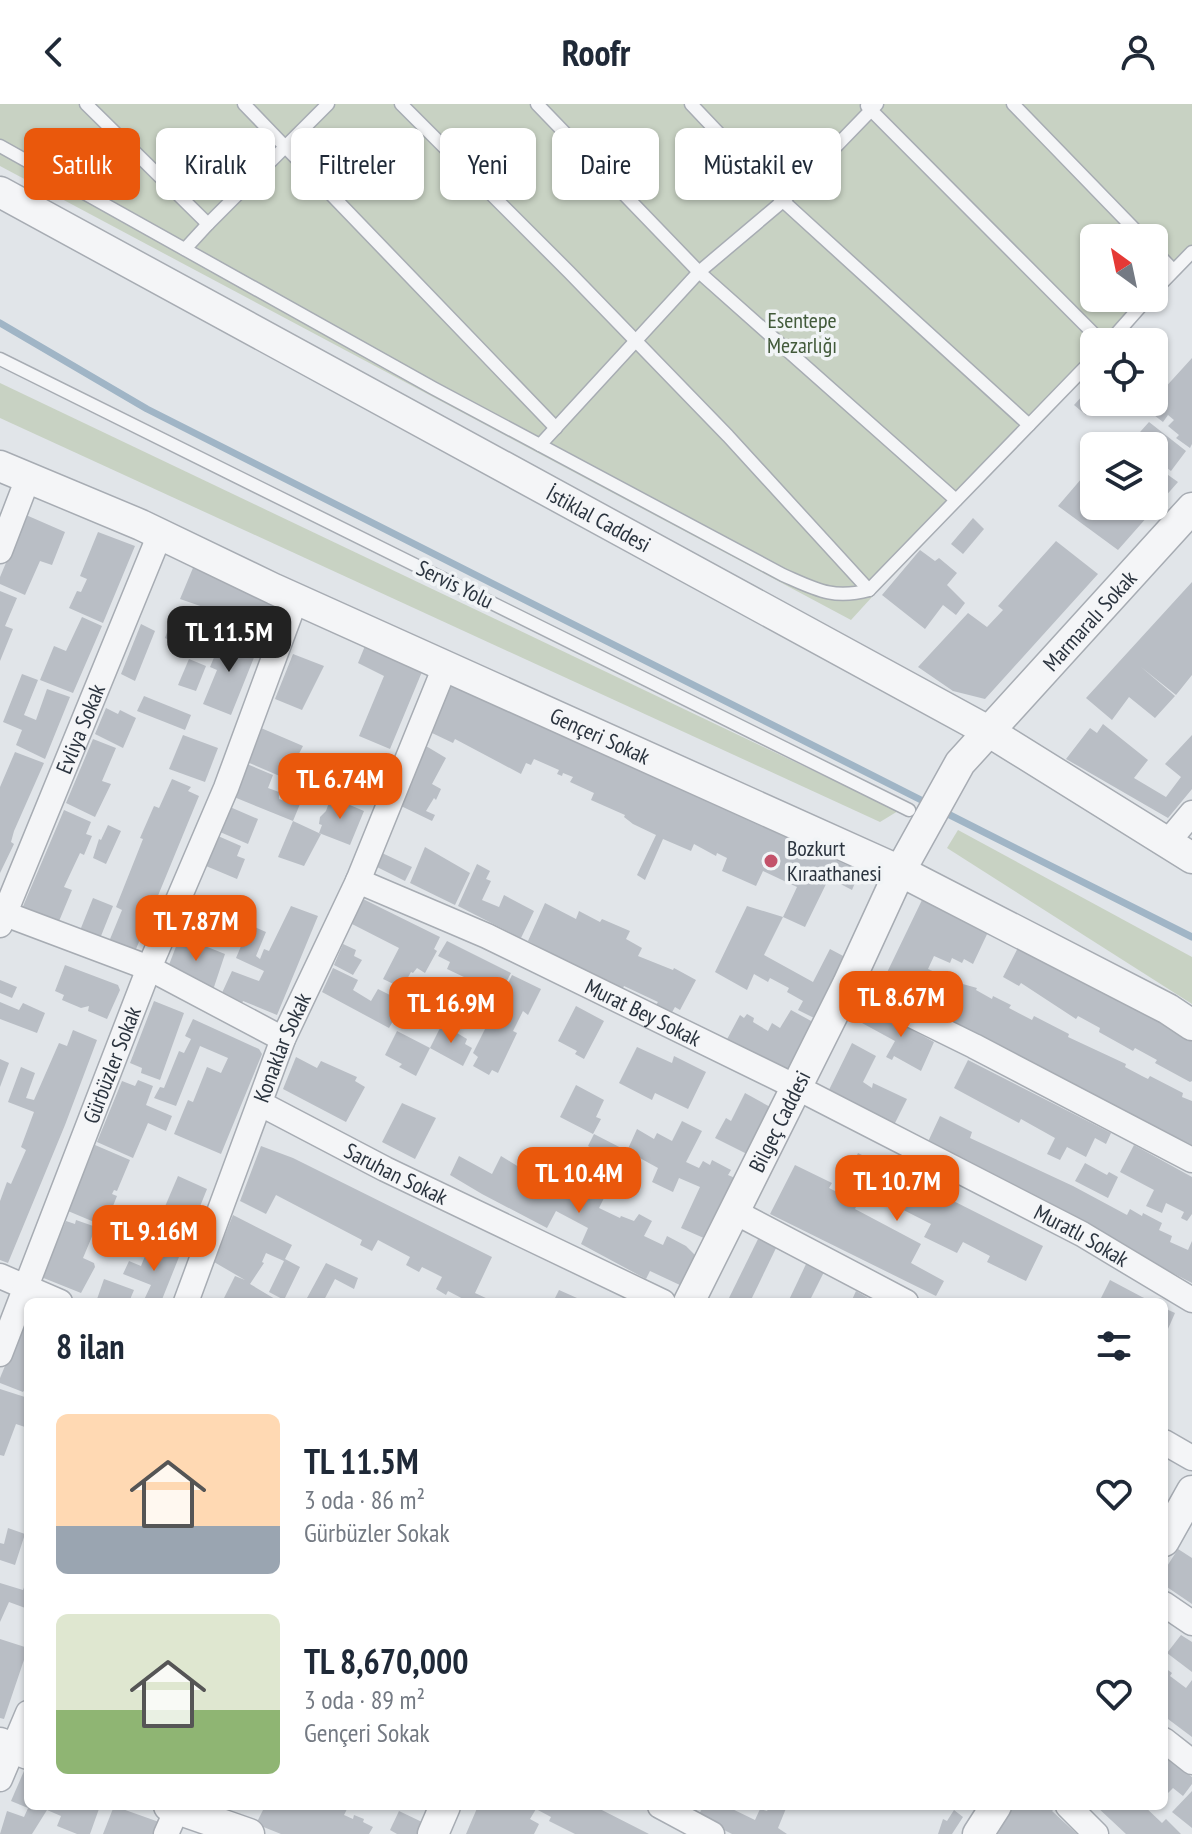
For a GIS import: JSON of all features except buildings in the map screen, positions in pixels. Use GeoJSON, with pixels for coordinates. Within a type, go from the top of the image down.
{"type":"FeatureCollection","features":[{"type":"Feature","properties":{"kind":"street","name":"İstiklal Caddesi"},"geometry":{"type":"LineString","coordinates":[[0,192],[988,731],[1179,851]]}},
{"type":"Feature","properties":{"kind":"street","name":"Gençeri Sokak"},"geometry":{"type":"LineString","coordinates":[[0,466],[160,534],[900,871],[1168,1009],[1192,1025]]}},
{"type":"Feature","properties":{"kind":"street"},"geometry":{"type":"LineString","coordinates":[[0,551],[28,478]]}},
{"type":"Feature","properties":{"kind":"street","name":"Marmaralı Sokak"},"geometry":{"type":"LineString","coordinates":[[988,731],[1192,508]]}},
{"type":"Feature","properties":{"kind":"street","name":"Evliya Sokak"},"geometry":{"type":"LineString","coordinates":[[2,917],[160,534]]}},
{"type":"Feature","properties":{"kind":"street","name":"Gürbüzler Sokak"},"geometry":{"type":"LineString","coordinates":[[0,1354],[149,968],[226,788],[296,598]]}},
{"type":"Feature","properties":{"kind":"street","name":"Konaklar Sokak"},"geometry":{"type":"LineString","coordinates":[[188,1298],[283,1039],[358,881],[446,664]]}},
{"type":"Feature","properties":{"kind":"street","name":"Bilgeç Caddesi"},"geometry":{"type":"LineString","coordinates":[[691,1298],[848,984],[900,871],[916,820],[988,731]]}},
{"type":"Feature","properties":{"kind":"street"},"geometry":{"type":"LineString","coordinates":[[1179,851],[1192,813]]}},
{"type":"Feature","properties":{"kind":"street","name":"Murat Bey Sokak"},"geometry":{"type":"LineString","coordinates":[[358,881],[487,936],[796,1087]]}},
{"type":"Feature","properties":{"kind":"street"},"geometry":{"type":"LineString","coordinates":[[2,917],[149,968],[283,1039]]}},
{"type":"Feature","properties":{"kind":"street"},"geometry":{"type":"LineString","coordinates":[[848,984],[1192,1160]]}},
{"type":"Feature","properties":{"kind":"street","name":"Muratlı Sokak"},"geometry":{"type":"LineString","coordinates":[[796,1087],[1082,1234],[1192,1300]]}},
{"type":"Feature","properties":{"kind":"street","name":"Saruhan Sokak"},"geometry":{"type":"LineString","coordinates":[[261,1104],[385,1169],[655,1298]]}},
{"type":"Feature","properties":{"kind":"street"},"geometry":{"type":"LineString","coordinates":[[735,1212],[898,1298]]}},
{"type":"Feature","properties":{"kind":"street"},"geometry":{"type":"LineString","coordinates":[[0,1276],[51,1298]]}},
{"type":"Feature","properties":{"kind":"street"},"geometry":{"type":"LineString","coordinates":[[1168,1444],[1192,1458]]}},
{"type":"Feature","properties":{"kind":"street"},"geometry":{"type":"LineString","coordinates":[[1168,1534],[1192,1491]]}},
{"type":"Feature","properties":{"kind":"street"},"geometry":{"type":"LineString","coordinates":[[1168,1607],[1192,1623]]}},
{"type":"Feature","properties":{"kind":"street"},"geometry":{"type":"LineString","coordinates":[[0,1779],[24,1723]]}},
{"type":"Feature","properties":{"kind":"street"},"geometry":{"type":"LineString","coordinates":[[1168,1743],[1192,1762]]}},
{"type":"Feature","properties":{"kind":"street"},"geometry":{"type":"LineString","coordinates":[[433,1834],[443,1810]]}},
{"type":"Feature","properties":{"kind":"street"},"geometry":{"type":"LineString","coordinates":[[667,1810],[712,1834]]}},
{"type":"Feature","properties":{"kind":"street"},"geometry":{"type":"LineString","coordinates":[[978,1834],[993,1810]]}},
{"type":"Feature","properties":{"kind":"street"},"geometry":{"type":"LineString","coordinates":[[1072,1810],[1096,1834]]}},
{"type":"Feature","properties":{"kind":"street"},"geometry":{"type":"LineString","coordinates":[[171,1816],[249,1834]]}},
{"type":"Feature","properties":{"kind":"lane"},"geometry":{"type":"LineString","coordinates":[[86,104],[208,224]]}},
{"type":"Feature","properties":{"kind":"lane"},"geometry":{"type":"LineString","coordinates":[[244,104],[556,428]]}},
{"type":"Feature","properties":{"kind":"lane"},"geometry":{"type":"LineString","coordinates":[[185,249],[328,104]]}},
{"type":"Feature","properties":{"kind":"lane"},"geometry":{"type":"LineString","coordinates":[[401,104],[728,436],[869,590]]}},
{"type":"Feature","properties":{"kind":"lane"},"geometry":{"type":"LineString","coordinates":[[537,104],[699,272],[956,500]]}},
{"type":"Feature","properties":{"kind":"lane"},"geometry":{"type":"LineString","coordinates":[[691,104],[783,201],[1029,425]]}},
{"type":"Feature","properties":{"kind":"lane"},"geometry":{"type":"LineString","coordinates":[[1013,104],[1129,224]]}},
{"type":"Feature","properties":{"kind":"lane"},"geometry":{"type":"LineString","coordinates":[[540,445],[699,272],[783,201],[871,106],[1088,328]]}},
{"type":"Feature","properties":{"kind":"lane"},"geometry":{"type":"LineString","coordinates":[[0,146],[419,380],[783,575],[826,593],[847,596],[869,590],[1080,372]]}},
{"type":"Feature","properties":{"kind":"lane"},"geometry":{"type":"LineString","coordinates":[[1168,276],[1192,252]]}},
{"type":"Feature","properties":{"kind":"lane"},"geometry":{"type":"LineString","coordinates":[[1168,265],[1173,270]]}},
{"type":"Feature","properties":{"kind":"lane"},"geometry":{"type":"LineString","coordinates":[[1121,328],[1136,312]]}},
{"type":"Feature","properties":{"kind":"lane","name":"Servis Yolu"},"geometry":{"type":"LineString","coordinates":[[0,359],[916,820]]}},
{"type":"Feature","properties":{"kind":"green space","name":"Esentepe Mezarlığı"},"geometry":{"type":"Polygon","coordinates":[[[0,104],[1192,104],[1192,249],[1168,276],[1168,224],[1080,224],[1080,312],[1136,312],[1121,328],[1080,328],[1080,372],[851,620],[64,200],[140,200],[140,128],[24,128],[24,179],[0,166],[0,104]]]}},
{"type":"Feature","properties":{"kind":"green space"},"geometry":{"type":"Polygon","coordinates":[[[0,383],[898,811],[880,822],[0,418],[0,383]]]}},
{"type":"Feature","properties":{"kind":"green space"},"geometry":{"type":"Polygon","coordinates":[[[958,830],[1192,957],[1192,1004],[947,848],[958,830]]]}},
{"type":"Feature","properties":{"kind":"waterway"},"geometry":{"type":"LineString","coordinates":[[0,323],[147,409],[929,804]]}},
{"type":"Feature","properties":{"kind":"waterway"},"geometry":{"type":"LineString","coordinates":[[940,810],[1192,937]]}},
{"type":"Feature","properties":{"kind":"place","name":"Bozkurt Kıraathanesi"},"geometry":{"type":"Point","coordinates":[771,861]}}]}
